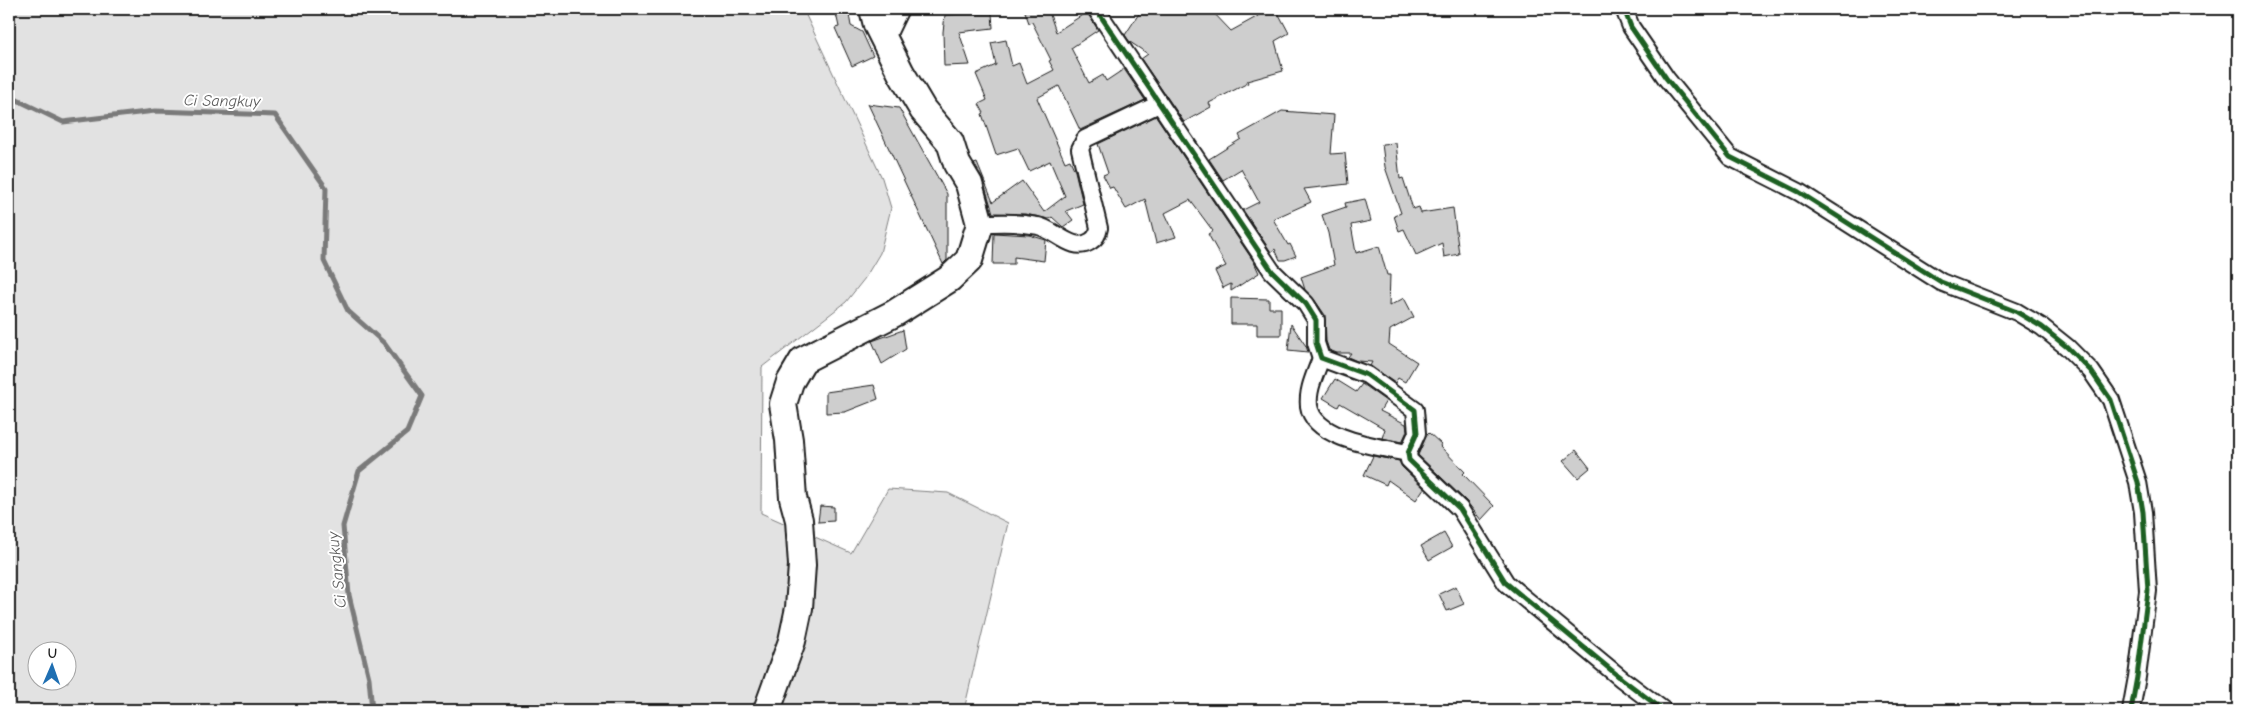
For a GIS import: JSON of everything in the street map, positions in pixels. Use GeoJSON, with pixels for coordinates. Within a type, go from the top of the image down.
{"type":"FeatureCollection","features":[{"type":"Feature","properties":{"kind":"main road"},"geometry":{"type":"LineString","coordinates":[[767,710],[792,642],[799,600],[802,565],[799,520],[793,498],[789,440],[783,404],[790,382],[803,360],[895,313],[949,279],[969,260],[980,224],[969,184],[957,164],[950,142],[923,110],[884,42],[873,9]]}},
{"type":"Feature","properties":{"kind":"street"},"geometry":{"type":"LineString","coordinates":[[884,42],[900,9]]}},
{"type":"Feature","properties":{"kind":"street"},"geometry":{"type":"LineString","coordinates":[[1096,9],[1272,271],[1306,304],[1316,320],[1316,343],[1321,358],[1309,392],[1309,406],[1313,419],[1329,431],[1355,441],[1408,453]]}},
{"type":"Feature","properties":{"kind":"street"},"geometry":{"type":"LineString","coordinates":[[1624,9],[1631,27],[1666,78],[1730,157],[1799,192],[1941,282],[2017,312],[2049,332],[2068,347],[2091,371],[2112,400],[2138,482],[2143,512],[2148,591],[2137,677],[2130,710]]}},
{"type":"Feature","properties":{"kind":"street"},"geometry":{"type":"LineString","coordinates":[[980,224],[1004,222],[1041,226],[1066,241],[1086,245],[1096,237],[1099,228],[1080,149],[1085,139],[1159,104]]}},
{"type":"Feature","properties":{"kind":"street"},"geometry":{"type":"LineString","coordinates":[[1321,358],[1367,375],[1415,410],[1417,433],[1408,453],[1412,464],[1460,509],[1506,583],[1622,679],[1663,710]]}},
{"type":"Feature","properties":{"kind":"shaded area"},"geometry":{"type":"Polygon","coordinates":[[[9,9],[803,9],[882,178],[891,208],[880,253],[865,278],[846,302],[762,367],[761,513],[851,553],[888,489],[948,493],[1008,523],[964,710],[9,710],[9,9]]]}},
{"type":"Feature","properties":{"kind":"building"},"geometry":{"type":"Polygon","coordinates":[[[835,9],[848,9],[851,26],[862,32],[873,56],[852,66],[835,28],[839,27],[835,9]]]}},
{"type":"Feature","properties":{"kind":"building"},"geometry":{"type":"Polygon","coordinates":[[[1024,9],[1048,9],[1056,32],[1087,12],[1098,30],[1071,48],[1089,83],[1103,75],[1106,81],[1124,69],[1145,100],[1080,130],[1059,86],[1037,98],[1065,162],[1070,160],[1075,171],[1083,204],[1066,211],[1073,220],[1063,227],[1052,217],[1049,219],[1025,214],[993,213],[983,180],[974,164],[977,163],[993,202],[1022,181],[1044,212],[1065,196],[1050,161],[1029,171],[1018,148],[996,155],[982,114],[984,113],[979,104],[987,100],[976,74],[996,65],[991,43],[1006,40],[1012,66],[1019,63],[1027,84],[1054,70],[1049,61],[1051,60],[1032,22],[1029,23],[1024,9]]]}},
{"type":"Feature","properties":{"kind":"building"},"geometry":{"type":"Polygon","coordinates":[[[1142,9],[1210,9],[1231,31],[1271,9],[1276,9],[1289,33],[1275,41],[1283,71],[1247,81],[1248,83],[1209,103],[1211,107],[1184,122],[1141,59],[1148,54],[1130,42],[1125,35],[1142,9]]]}},
{"type":"Feature","properties":{"kind":"building"},"geometry":{"type":"Polygon","coordinates":[[[992,13],[993,28],[959,32],[970,65],[944,66],[943,32],[945,15],[992,13]]]}},
{"type":"Feature","properties":{"kind":"building"},"geometry":{"type":"Polygon","coordinates":[[[868,104],[899,108],[947,194],[947,260],[943,264],[868,104]]]}},
{"type":"Feature","properties":{"kind":"building"},"geometry":{"type":"Polygon","coordinates":[[[1282,111],[1334,115],[1331,154],[1345,153],[1348,184],[1304,189],[1311,202],[1273,219],[1296,256],[1285,260],[1280,260],[1275,249],[1271,252],[1243,210],[1259,202],[1241,169],[1223,180],[1209,159],[1241,139],[1239,135],[1282,111]]]}},
{"type":"Feature","properties":{"kind":"building"},"geometry":{"type":"Polygon","coordinates":[[[1156,116],[1254,262],[1259,273],[1231,291],[1231,284],[1223,288],[1215,271],[1226,266],[1208,234],[1213,231],[1190,200],[1165,213],[1176,237],[1156,243],[1145,199],[1126,209],[1113,187],[1110,188],[1103,175],[1108,173],[1098,144],[1156,116]]]}},
{"type":"Feature","properties":{"kind":"building"},"geometry":{"type":"Polygon","coordinates":[[[1396,143],[1400,179],[1403,178],[1413,209],[1419,207],[1421,213],[1453,208],[1459,254],[1444,257],[1442,243],[1416,255],[1404,229],[1399,231],[1394,216],[1401,213],[1385,167],[1382,144],[1396,143]]]}},
{"type":"Feature","properties":{"kind":"building"},"geometry":{"type":"Polygon","coordinates":[[[1365,199],[1371,221],[1351,225],[1356,253],[1379,246],[1387,275],[1390,275],[1389,306],[1404,298],[1414,317],[1390,330],[1389,344],[1417,362],[1405,382],[1398,378],[1395,383],[1370,366],[1372,362],[1357,361],[1348,357],[1351,353],[1337,353],[1329,350],[1326,341],[1325,315],[1305,290],[1301,277],[1334,265],[1328,233],[1322,215],[1346,207],[1345,203],[1365,199]]]}},
{"type":"Feature","properties":{"kind":"building"},"geometry":{"type":"Polygon","coordinates":[[[994,233],[1029,235],[1046,240],[1044,261],[1014,257],[1014,264],[993,264],[994,233]]]}},
{"type":"Feature","properties":{"kind":"building"},"geometry":{"type":"Polygon","coordinates":[[[1231,298],[1269,299],[1269,308],[1281,308],[1281,335],[1257,335],[1257,324],[1231,324],[1231,298]]]}},
{"type":"Feature","properties":{"kind":"building"},"geometry":{"type":"Polygon","coordinates":[[[1291,324],[1306,346],[1308,352],[1288,350],[1291,324]]]}},
{"type":"Feature","properties":{"kind":"building"},"geometry":{"type":"Polygon","coordinates":[[[903,330],[906,349],[882,364],[872,341],[903,330]]]}},
{"type":"Feature","properties":{"kind":"building"},"geometry":{"type":"Polygon","coordinates":[[[1335,379],[1356,392],[1362,384],[1386,401],[1380,411],[1406,424],[1407,431],[1402,442],[1382,438],[1385,429],[1340,403],[1338,407],[1323,398],[1335,379]]]}},
{"type":"Feature","properties":{"kind":"building"},"geometry":{"type":"Polygon","coordinates":[[[874,385],[878,399],[845,412],[826,413],[826,392],[874,385]]]}},
{"type":"Feature","properties":{"kind":"building"},"geometry":{"type":"Polygon","coordinates":[[[1429,433],[1465,472],[1463,474],[1494,506],[1481,520],[1467,502],[1418,455],[1429,433]]]}},
{"type":"Feature","properties":{"kind":"building"},"geometry":{"type":"Polygon","coordinates":[[[1576,450],[1590,468],[1578,478],[1563,461],[1576,450]]]}},
{"type":"Feature","properties":{"kind":"building"},"geometry":{"type":"Polygon","coordinates":[[[1373,456],[1399,461],[1402,467],[1424,488],[1416,500],[1388,480],[1386,485],[1364,475],[1373,456]]]}},
{"type":"Feature","properties":{"kind":"building"},"geometry":{"type":"Polygon","coordinates":[[[820,506],[834,507],[834,521],[818,522],[820,506]]]}},
{"type":"Feature","properties":{"kind":"building"},"geometry":{"type":"Polygon","coordinates":[[[1444,533],[1452,547],[1429,560],[1421,546],[1444,533]]]}},
{"type":"Feature","properties":{"kind":"building"},"geometry":{"type":"Polygon","coordinates":[[[1456,586],[1464,604],[1447,611],[1439,594],[1456,586]]]}},
{"type":"Feature","properties":{"kind":"waterway","name":"Ci Sangkuy"},"geometry":{"type":"LineString","coordinates":[[9,96],[63,122],[155,111],[275,115],[326,188],[324,261],[348,311],[384,343],[422,396],[407,432],[359,471],[343,526],[349,595],[369,678],[372,710]]}},
{"type":"Feature","properties":{"kind":"cycle path"},"geometry":{"type":"LineString","coordinates":[[1096,9],[1272,271],[1306,304],[1316,320],[1316,343],[1321,358],[1367,375],[1415,410],[1417,433],[1408,453],[1409,460],[1460,509],[1506,583],[1622,679],[1663,710]]}},
{"type":"Feature","properties":{"kind":"cycle path"},"geometry":{"type":"LineString","coordinates":[[1624,9],[1631,27],[1666,78],[1730,157],[1799,192],[1941,282],[2017,312],[2042,327],[2067,347],[2091,371],[2111,400],[2138,482],[2143,512],[2148,591],[2131,710]]}}]}
